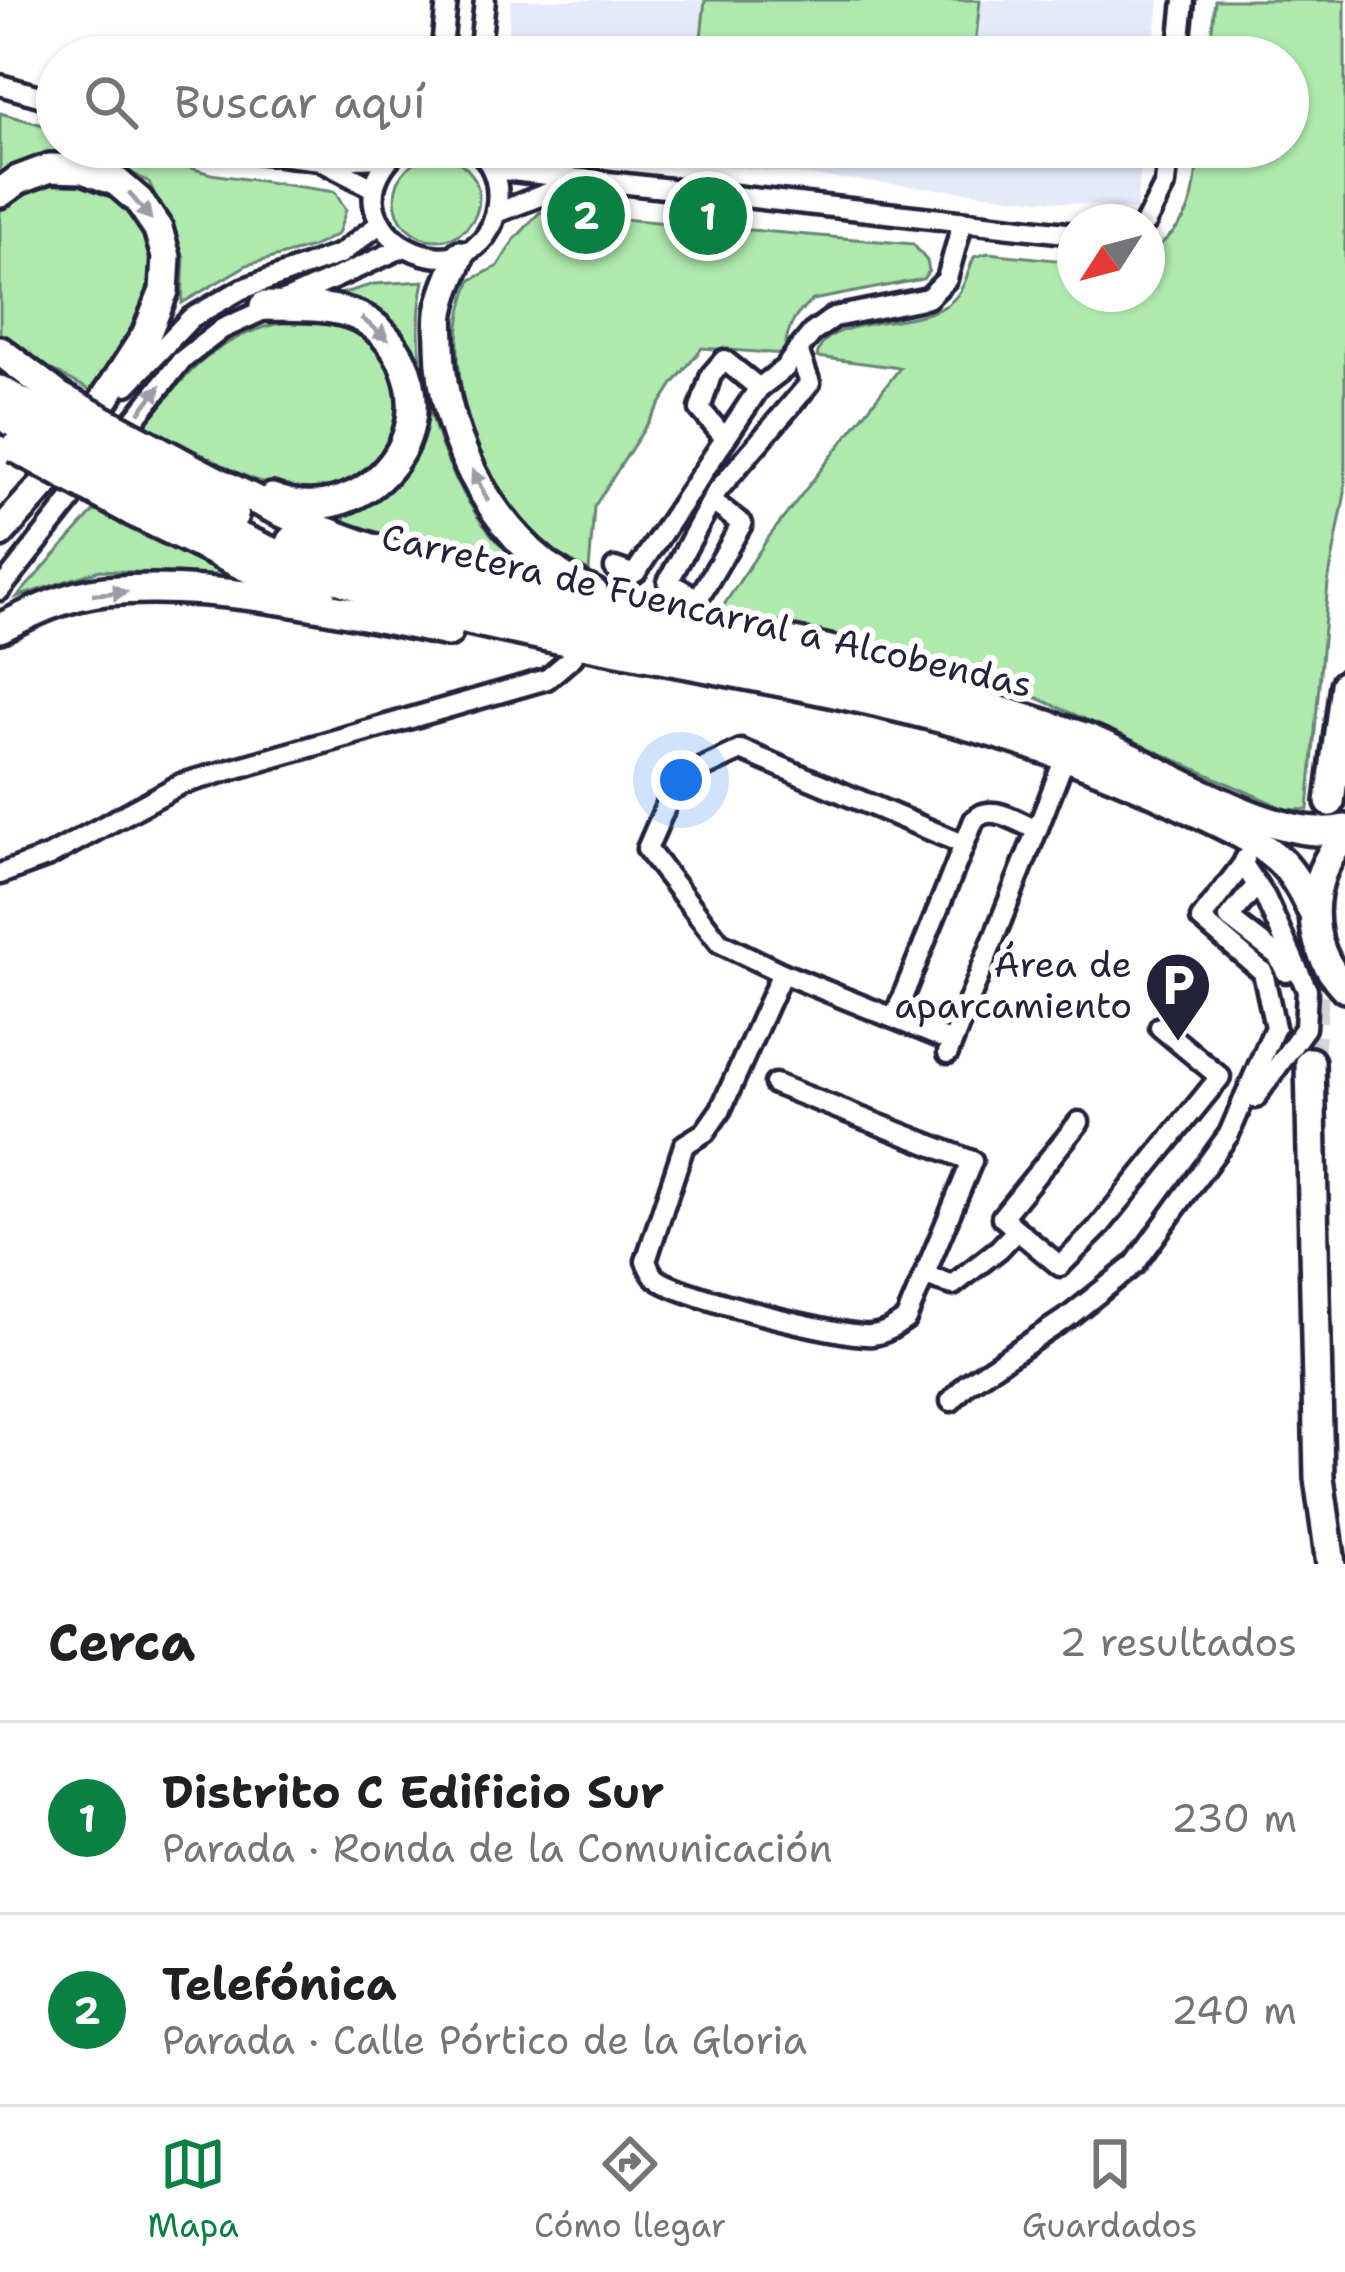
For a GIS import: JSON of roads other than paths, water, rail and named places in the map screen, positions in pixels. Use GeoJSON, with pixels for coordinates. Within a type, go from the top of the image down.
{"type":"FeatureCollection","features":[{"type":"Feature","properties":{"kind":"highway"},"geometry":{"type":"LineString","coordinates":[[0,194],[18,180],[50,169],[82,169],[117,182],[140,201],[158,229],[166,257],[164,291],[146,335],[63,464],[0,533]]}},
{"type":"Feature","properties":{"kind":"highway"},"geometry":{"type":"LineString","coordinates":[[460,255],[440,310],[440,373],[458,440],[489,502],[530,551],[571,584],[631,609]]}},
{"type":"Feature","properties":{"kind":"highway"},"geometry":{"type":"LineString","coordinates":[[154,487],[311,504],[349,498],[380,479],[401,453],[413,417],[411,381],[393,344],[360,316],[318,307],[264,307]]}},
{"type":"Feature","properties":{"kind":"highway"},"geometry":{"type":"LineString","coordinates":[[0,350],[29,426]]}},
{"type":"Feature","properties":{"kind":"highway"},"geometry":{"type":"LineString","coordinates":[[0,364],[29,426]]}},
{"type":"Feature","properties":{"kind":"highway","name":"Carretera de Fuencarral a Alcobendas"},"geometry":{"type":"LineString","coordinates":[[0,390],[29,426],[358,590],[459,618],[1076,747],[1248,854],[1279,860],[1312,911],[1323,956],[1344,987]]}},
{"type":"Feature","properties":{"kind":"highway"},"geometry":{"type":"LineString","coordinates":[[0,415],[154,487],[267,578],[393,621]]}},
{"type":"Feature","properties":{"kind":"highway"},"geometry":{"type":"LineString","coordinates":[[154,487],[281,514],[370,547],[542,593],[884,662],[1019,704],[1076,747]]}},
{"type":"Feature","properties":{"kind":"highway","name":"Carretera de Fuencarral a Alcobendas"},"geometry":{"type":"LineString","coordinates":[[154,487],[384,574],[470,597],[970,702],[1263,820],[1303,832],[1345,832]]}},
{"type":"Feature","properties":{"kind":"highway"},"geometry":{"type":"LineString","coordinates":[[0,628],[50,603],[103,591],[178,591],[249,597],[393,621],[573,657],[770,680]]}},
{"type":"Feature","properties":{"kind":"highway"},"geometry":{"type":"LineString","coordinates":[[1330,802],[1345,685]]}},
{"type":"Feature","properties":{"kind":"highway"},"geometry":{"type":"LineString","coordinates":[[1312,911],[1324,863],[1345,832]]}},
{"type":"Feature","properties":{"kind":"highway"},"geometry":{"type":"LineString","coordinates":[[1310,1062],[1319,1478],[1331,1564]]}},
{"type":"Feature","properties":{"kind":"street"},"geometry":{"type":"LineString","coordinates":[[443,36],[447,0]]}},
{"type":"Feature","properties":{"kind":"street"},"geometry":{"type":"LineString","coordinates":[[481,36],[485,0]]}},
{"type":"Feature","properties":{"kind":"street"},"geometry":{"type":"LineString","coordinates":[[1180,36],[1184,0]]}},
{"type":"Feature","properties":{"kind":"street"},"geometry":{"type":"LineString","coordinates":[[0,85],[36,95]]}},
{"type":"Feature","properties":{"kind":"street"},"geometry":{"type":"LineString","coordinates":[[334,168],[373,188]]}},
{"type":"Feature","properties":{"kind":"street"},"geometry":{"type":"LineString","coordinates":[[386,168],[373,188],[381,223],[402,248],[425,257],[460,255],[488,231],[499,192],[493,169],[1057,233]]}},
{"type":"Feature","properties":{"kind":"street"},"geometry":{"type":"LineString","coordinates":[[1155,204],[1166,184],[1167,168]]}},
{"type":"Feature","properties":{"kind":"street"},"geometry":{"type":"LineString","coordinates":[[496,213],[583,179]]}},
{"type":"Feature","properties":{"kind":"street"},"geometry":{"type":"LineString","coordinates":[[0,550],[145,363],[191,318],[242,289],[340,254],[381,223]]}},
{"type":"Feature","properties":{"kind":"street"},"geometry":{"type":"LineString","coordinates":[[615,568],[636,572],[759,388],[785,368],[812,333],[834,317],[928,298],[947,279],[962,224]]}},
{"type":"Feature","properties":{"kind":"street"},"geometry":{"type":"LineString","coordinates":[[0,590],[181,361],[222,328],[402,248]]}},
{"type":"Feature","properties":{"kind":"street"},"geometry":{"type":"LineString","coordinates":[[712,501],[742,524],[698,599],[668,582],[712,501],[810,383],[799,350]]}},
{"type":"Feature","properties":{"kind":"street"},"geometry":{"type":"LineString","coordinates":[[724,437],[700,409],[711,375],[721,362],[728,362],[759,388]]}},
{"type":"Feature","properties":{"kind":"street"},"geometry":{"type":"LineString","coordinates":[[0,874],[49,856],[181,784],[547,679],[573,657]]}},
{"type":"Feature","properties":{"kind":"street"},"geometry":{"type":"LineString","coordinates":[[963,844],[741,750],[677,780],[647,849],[719,943],[950,1047],[1037,830],[1076,747]]}},
{"type":"Feature","properties":{"kind":"street"},"geometry":{"type":"LineString","coordinates":[[894,1018],[963,844],[982,812],[991,811],[1037,830]]}},
{"type":"Feature","properties":{"kind":"street"},"geometry":{"type":"LineString","coordinates":[[951,1401],[967,1384],[1124,1275],[1306,1028],[1307,990],[1257,885],[1248,854]]}},
{"type":"Feature","properties":{"kind":"street"},"geometry":{"type":"LineString","coordinates":[[1229,1134],[1275,1027],[1263,972],[1201,920],[1248,854]]}},
{"type":"Feature","properties":{"kind":"street"},"geometry":{"type":"LineString","coordinates":[[1257,885],[1229,918],[1278,956],[1286,972],[1297,967]]}},
{"type":"Feature","properties":{"kind":"street"},"geometry":{"type":"LineString","coordinates":[[775,1084],[972,1161],[906,1319],[870,1336],[776,1318],[670,1286],[652,1276],[646,1261],[684,1145],[706,1132],[721,1109],[782,973]]}},
{"type":"Feature","properties":{"kind":"street"},"geometry":{"type":"LineString","coordinates":[[1078,1123],[1002,1216],[1060,1265],[1097,1229],[1220,1077],[1160,1028]]}},
{"type":"Feature","properties":{"kind":"street"},"geometry":{"type":"LineString","coordinates":[[924,1276],[953,1285],[1017,1230]]}},
{"type":"Feature","properties":{"kind":"tunnel"},"geometry":{"type":"LineString","coordinates":[[1310,1062],[1320,938]]}},
{"type":"Feature","properties":{"kind":"place","name":"Telefónica"},"geometry":{"type":"Point","coordinates":[586,215]}},
{"type":"Feature","properties":{"kind":"place","name":"Distrito C Edificio Sur"},"geometry":{"type":"Point","coordinates":[708,216]}},
{"type":"Feature","properties":{"kind":"place","name":"Área de aparcamiento"},"geometry":{"type":"Point","coordinates":[1178,1044]}}]}
